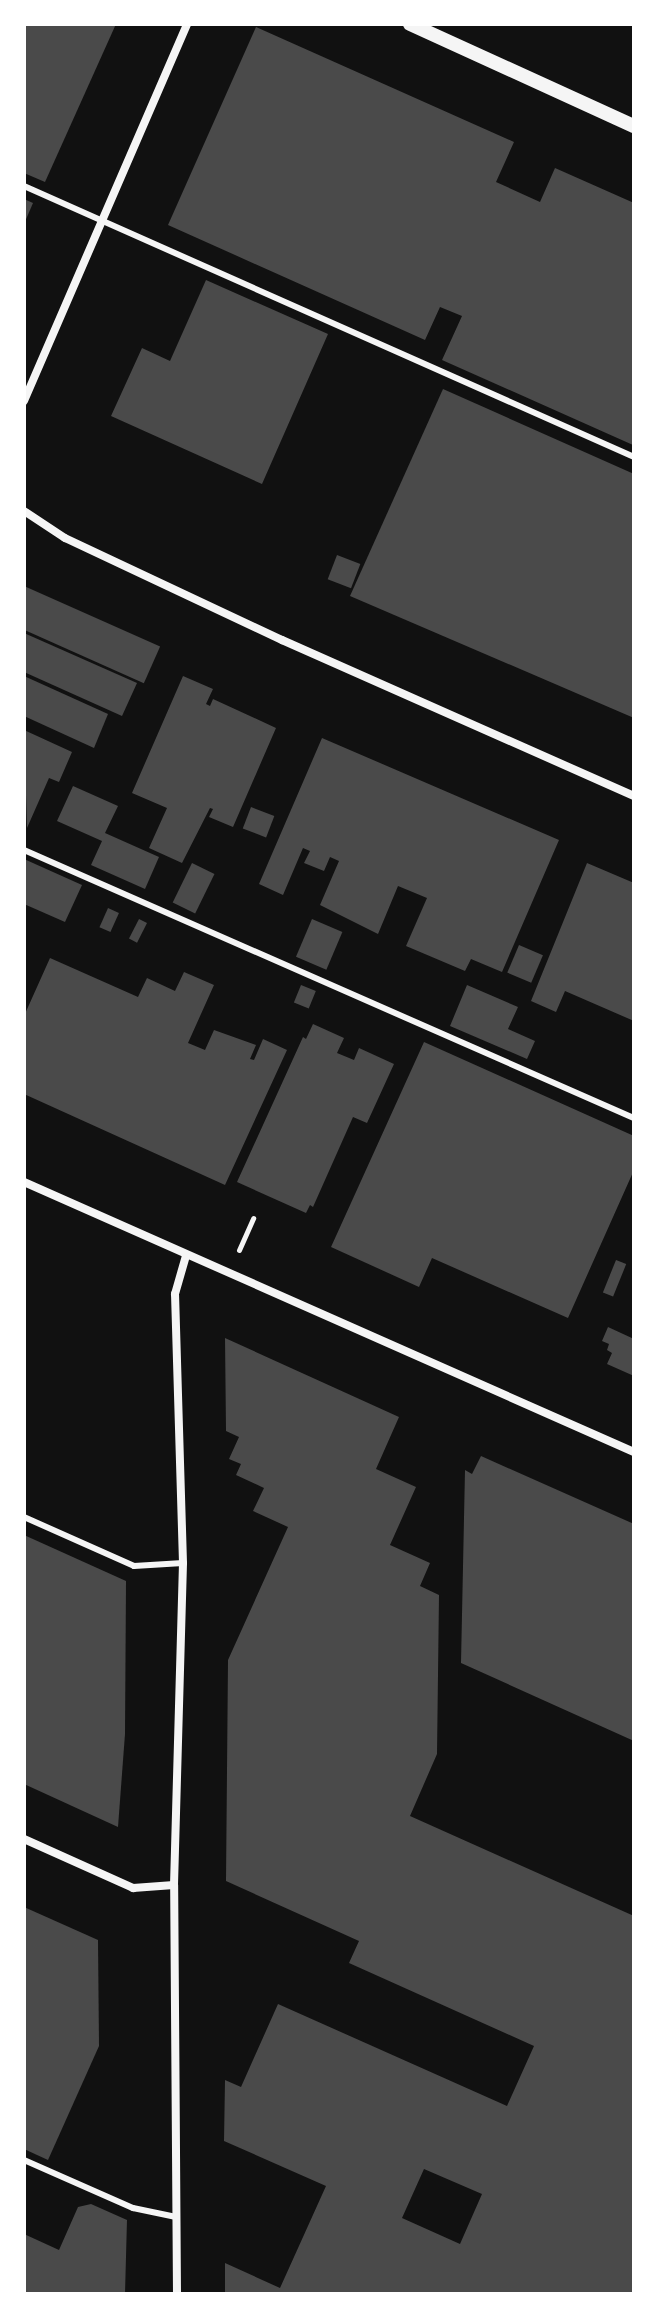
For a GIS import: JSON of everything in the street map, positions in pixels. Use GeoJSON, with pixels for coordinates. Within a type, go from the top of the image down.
{"type":"FeatureCollection","features":[{"type":"Feature","properties":{"kind":"street"},"geometry":{"type":"LineString","coordinates":[[24,401],[100,219],[187,24]]}},
{"type":"Feature","properties":{"kind":"street"},"geometry":{"type":"LineString","coordinates":[[410,24],[634,126]]}},
{"type":"Feature","properties":{"kind":"street"},"geometry":{"type":"LineString","coordinates":[[24,511],[65,538],[282,640],[634,796]]}},
{"type":"Feature","properties":{"kind":"street"},"geometry":{"type":"LineString","coordinates":[[24,1182],[634,1452]]}},
{"type":"Feature","properties":{"kind":"street"},"geometry":{"type":"LineString","coordinates":[[177,2294],[174,1885],[183,1563],[175,1294],[186,1256]]}},
{"type":"Feature","properties":{"kind":"street"},"geometry":{"type":"LineString","coordinates":[[24,1839],[133,1888],[174,1885]]}},
{"type":"Feature","properties":{"kind":"lane"},"geometry":{"type":"LineString","coordinates":[[24,186],[634,457]]}},
{"type":"Feature","properties":{"kind":"lane"},"geometry":{"type":"LineString","coordinates":[[24,850],[634,1118]]}},
{"type":"Feature","properties":{"kind":"lane"},"geometry":{"type":"LineString","coordinates":[[24,1517],[134,1566],[183,1563]]}},
{"type":"Feature","properties":{"kind":"lane"},"geometry":{"type":"LineString","coordinates":[[24,2160],[133,2208],[176,2217]]}},
{"type":"Feature","properties":{"kind":"path"},"geometry":{"type":"LineString","coordinates":[[229,1272],[253,1218]]}},
{"type":"Feature","properties":{"kind":"building"},"geometry":{"type":"Polygon","coordinates":[[[24,24],[116,24],[45,182],[24,173],[24,24]]]}},
{"type":"Feature","properties":{"kind":"building"},"geometry":{"type":"Polygon","coordinates":[[[256,27],[514,142],[496,182],[540,202],[555,168],[634,203],[633,445],[442,360],[462,316],[440,307],[425,340],[168,225],[256,27]]]}},
{"type":"Feature","properties":{"kind":"building"},"geometry":{"type":"Polygon","coordinates":[[[24,199],[33,203],[24,224],[24,199]]]}},
{"type":"Feature","properties":{"kind":"building"},"geometry":{"type":"Polygon","coordinates":[[[206,280],[328,334],[262,484],[111,416],[142,348],[170,361],[206,280]]]}},
{"type":"Feature","properties":{"kind":"building"},"geometry":{"type":"Polygon","coordinates":[[[443,389],[634,474],[634,718],[350,596],[443,389]]]}},
{"type":"Feature","properties":{"kind":"building"},"geometry":{"type":"Polygon","coordinates":[[[337,555],[360,564],[351,588],[328,579],[337,555]]]}},
{"type":"Feature","properties":{"kind":"building"},"geometry":{"type":"Polygon","coordinates":[[[24,586],[160,647],[144,683],[24,630],[24,586]]]}},
{"type":"Feature","properties":{"kind":"building"},"geometry":{"type":"Polygon","coordinates":[[[24,633],[137,683],[122,716],[24,672],[24,633]]]}},
{"type":"Feature","properties":{"kind":"building"},"geometry":{"type":"Polygon","coordinates":[[[24,676],[108,714],[94,748],[24,716],[24,676]]]}},
{"type":"Feature","properties":{"kind":"building"},"geometry":{"type":"Polygon","coordinates":[[[183,676],[213,689],[206,704],[210,706],[213,699],[276,728],[233,827],[209,817],[213,809],[210,808],[182,863],[149,848],[167,808],[132,793],[183,676]]]}},
{"type":"Feature","properties":{"kind":"building"},"geometry":{"type":"Polygon","coordinates":[[[24,730],[72,752],[59,782],[49,778],[27,828],[24,730]]]}},
{"type":"Feature","properties":{"kind":"building"},"geometry":{"type":"Polygon","coordinates":[[[322,738],[559,840],[502,972],[471,959],[465,971],[406,946],[427,898],[398,886],[378,934],[320,905],[339,861],[330,857],[324,871],[304,863],[310,851],[303,848],[283,895],[259,884],[322,738]]]}},
{"type":"Feature","properties":{"kind":"building"},"geometry":{"type":"Polygon","coordinates":[[[73,786],[118,806],[105,833],[159,857],[145,889],[91,865],[102,841],[57,821],[73,786]]]}},
{"type":"Feature","properties":{"kind":"building"},"geometry":{"type":"Polygon","coordinates":[[[251,807],[274,816],[266,837],[243,828],[251,807]]]}},
{"type":"Feature","properties":{"kind":"building"},"geometry":{"type":"Polygon","coordinates":[[[24,859],[82,885],[65,922],[24,904],[24,859]]]}},
{"type":"Feature","properties":{"kind":"building"},"geometry":{"type":"Polygon","coordinates":[[[192,863],[214,874],[195,914],[173,903],[192,863]]]}},
{"type":"Feature","properties":{"kind":"building"},"geometry":{"type":"Polygon","coordinates":[[[587,863],[634,883],[634,1021],[565,991],[556,1012],[531,1001],[587,863]]]}},
{"type":"Feature","properties":{"kind":"building"},"geometry":{"type":"Polygon","coordinates":[[[108,908],[119,913],[110,932],[99,927],[108,908]]]}},
{"type":"Feature","properties":{"kind":"building"},"geometry":{"type":"Polygon","coordinates":[[[139,919],[147,923],[137,943],[129,939],[139,919]]]}},
{"type":"Feature","properties":{"kind":"building"},"geometry":{"type":"Polygon","coordinates":[[[312,919],[342,932],[326,970],[296,957],[312,919]]]}},
{"type":"Feature","properties":{"kind":"building"},"geometry":{"type":"Polygon","coordinates":[[[519,945],[543,955],[531,983],[507,973],[519,945]]]}},
{"type":"Feature","properties":{"kind":"building"},"geometry":{"type":"Polygon","coordinates":[[[50,958],[138,997],[147,978],[175,991],[184,972],[214,985],[188,1043],[205,1050],[214,1030],[256,1045],[250,1059],[254,1060],[263,1039],[287,1050],[225,1185],[24,1094],[24,1016],[50,958]]]}},
{"type":"Feature","properties":{"kind":"building"},"geometry":{"type":"Polygon","coordinates":[[[301,985],[316,991],[309,1009],[294,1003],[301,985]]]}},
{"type":"Feature","properties":{"kind":"building"},"geometry":{"type":"Polygon","coordinates":[[[467,985],[518,1007],[508,1029],[535,1041],[527,1059],[450,1026],[467,985]]]}},
{"type":"Feature","properties":{"kind":"building"},"geometry":{"type":"Polygon","coordinates":[[[313,1024],[344,1038],[337,1053],[354,1060],[359,1048],[394,1064],[367,1123],[353,1117],[313,1207],[310,1205],[306,1213],[237,1182],[303,1037],[306,1039],[313,1024]]]}},
{"type":"Feature","properties":{"kind":"building"},"geometry":{"type":"Polygon","coordinates":[[[424,1042],[634,1136],[634,1170],[568,1318],[432,1258],[419,1287],[331,1247],[424,1042]]]}},
{"type":"Feature","properties":{"kind":"building"},"geometry":{"type":"Polygon","coordinates":[[[616,1260],[626,1264],[613,1297],[603,1292],[616,1260]]]}},
{"type":"Feature","properties":{"kind":"building"},"geometry":{"type":"Polygon","coordinates":[[[608,1327],[634,1339],[634,1376],[607,1364],[612,1353],[607,1350],[609,1344],[602,1341],[608,1327]]]}},
{"type":"Feature","properties":{"kind":"building"},"geometry":{"type":"Polygon","coordinates":[[[225,1338],[399,1417],[376,1469],[416,1487],[390,1545],[430,1563],[420,1586],[439,1595],[437,1754],[410,1816],[634,1916],[634,2294],[225,2294],[225,2263],[280,2288],[326,2186],[224,2141],[225,2080],[241,2087],[278,2004],[507,2106],[534,2046],[349,1963],[359,1941],[226,1881],[228,1660],[288,1527],[253,1511],[264,1488],[236,1475],[241,1464],[229,1459],[239,1437],[226,1431],[225,1338]],[[424,2169],[402,2218],[460,2244],[482,2194],[424,2169]]]}},
{"type":"Feature","properties":{"kind":"building"},"geometry":{"type":"Polygon","coordinates":[[[481,1456],[634,1524],[634,1741],[461,1663],[465,1470],[472,1474],[481,1456]]]}},
{"type":"Feature","properties":{"kind":"building"},"geometry":{"type":"Polygon","coordinates":[[[24,1535],[126,1581],[125,1734],[118,1827],[24,1784],[24,1535]]]}},
{"type":"Feature","properties":{"kind":"building"},"geometry":{"type":"Polygon","coordinates":[[[24,1907],[98,1940],[99,2046],[48,2160],[24,2149],[24,1907]]]}},
{"type":"Feature","properties":{"kind":"building"},"geometry":{"type":"Polygon","coordinates":[[[91,2204],[127,2220],[125,2294],[24,2294],[24,2234],[59,2250],[78,2207],[91,2204]]]}}]}
